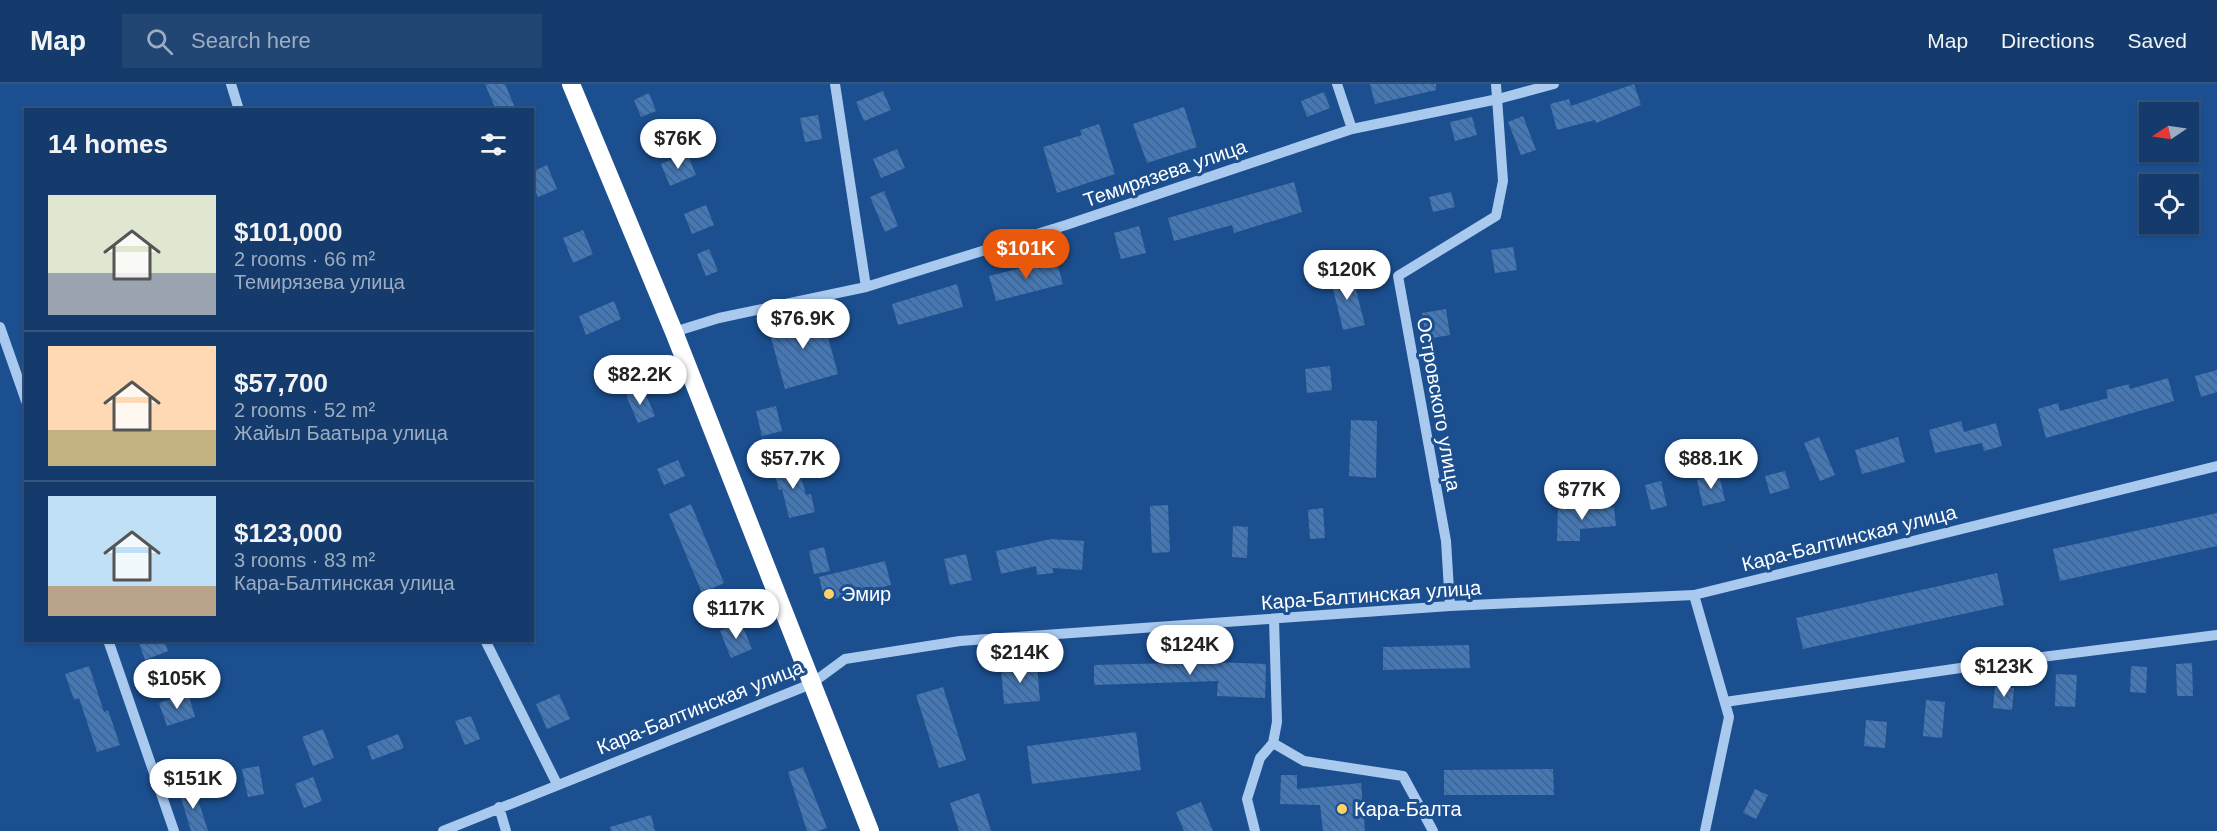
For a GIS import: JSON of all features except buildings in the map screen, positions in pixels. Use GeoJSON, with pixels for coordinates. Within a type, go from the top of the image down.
{"type":"FeatureCollection","features":[{"type":"Feature","properties":{"kind":"highway"},"geometry":{"type":"LineString","coordinates":[[571,84],[674,332],[870,831]]}},
{"type":"Feature","properties":{"kind":"street"},"geometry":{"type":"LineString","coordinates":[[231,84],[238,108]]}},
{"type":"Feature","properties":{"kind":"street"},"geometry":{"type":"LineString","coordinates":[[1336,84],[1352,129]]}},
{"type":"Feature","properties":{"kind":"street","name":"Островского улица"},"geometry":{"type":"LineString","coordinates":[[1450,606],[1446,541],[1398,276],[1496,216],[1503,182],[1496,84]]}},
{"type":"Feature","properties":{"kind":"street","name":"Темирязева улица"},"geometry":{"type":"LineString","coordinates":[[674,332],[718,318],[866,287],[1066,225],[1352,129],[1498,99],[1554,84]]}},
{"type":"Feature","properties":{"kind":"street"},"geometry":{"type":"LineString","coordinates":[[837,85],[866,287]]}},
{"type":"Feature","properties":{"kind":"street"},"geometry":{"type":"LineString","coordinates":[[0,327],[24,395]]}},
{"type":"Feature","properties":{"kind":"street","name":"Кара-Балтинская улица"},"geometry":{"type":"LineString","coordinates":[[443,831],[811,684],[845,659],[960,641],[1450,606],[1694,595],[2217,466]]}},
{"type":"Feature","properties":{"kind":"street"},"geometry":{"type":"LineString","coordinates":[[1694,595],[1729,717],[1705,831]]}},
{"type":"Feature","properties":{"kind":"street"},"geometry":{"type":"LineString","coordinates":[[1255,831],[1247,799],[1260,758],[1273,743],[1277,722],[1274,619]]}},
{"type":"Feature","properties":{"kind":"street"},"geometry":{"type":"LineString","coordinates":[[1725,702],[2070,653],[2217,635]]}},
{"type":"Feature","properties":{"kind":"street"},"geometry":{"type":"LineString","coordinates":[[109,642],[174,831]]}},
{"type":"Feature","properties":{"kind":"street"},"geometry":{"type":"LineString","coordinates":[[486,642],[557,784]]}},
{"type":"Feature","properties":{"kind":"street"},"geometry":{"type":"LineString","coordinates":[[1273,743],[1304,760],[1403,776],[1433,831]]}},
{"type":"Feature","properties":{"kind":"street"},"geometry":{"type":"LineString","coordinates":[[499,807],[506,831]]}},
{"type":"Feature","properties":{"kind":"place","name":"Эмир"},"geometry":{"type":"Point","coordinates":[829,594]}},
{"type":"Feature","properties":{"kind":"place","name":"Кара-Балта"},"geometry":{"type":"Point","coordinates":[1342,809]}}]}
